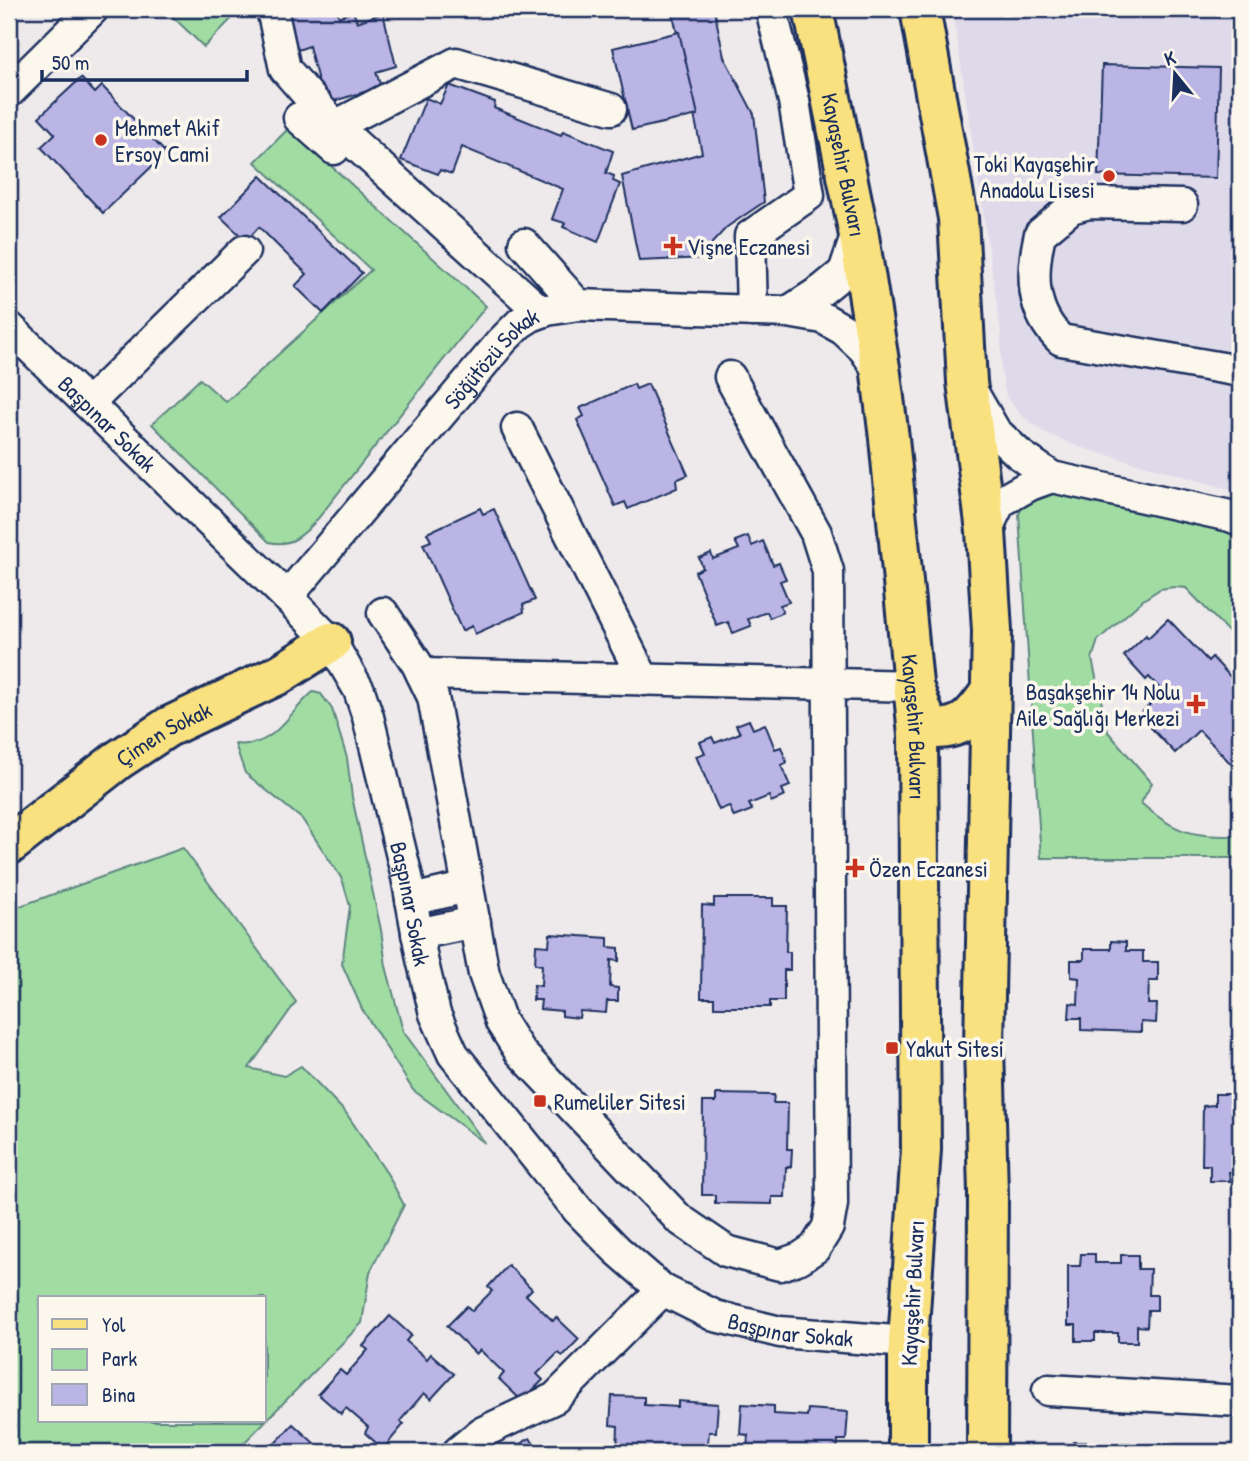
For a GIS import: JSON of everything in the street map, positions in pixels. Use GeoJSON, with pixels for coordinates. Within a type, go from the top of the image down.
{"type":"FeatureCollection","features":[{"type":"Feature","properties":{"kind":"main road","name":"Kayaşehir Bulvarı"},"geometry":{"type":"LineString","coordinates":[[813,9],[858,230],[881,374],[918,735],[920,1149],[908,1342],[908,1452]]}},
{"type":"Feature","properties":{"kind":"main road"},"geometry":{"type":"LineString","coordinates":[[820,47],[826,25],[841,9]]}},
{"type":"Feature","properties":{"kind":"main road"},"geometry":{"type":"LineString","coordinates":[[897,9],[912,32],[938,107]]}},
{"type":"Feature","properties":{"kind":"main road"},"geometry":{"type":"LineString","coordinates":[[920,9],[958,218],[967,382],[985,531],[992,631],[985,1039],[988,1193],[987,1452]]}},
{"type":"Feature","properties":{"kind":"main road","name":"Çimen Sokak"},"geometry":{"type":"LineString","coordinates":[[9,845],[118,761],[168,727],[280,674],[331,642]]}},
{"type":"Feature","properties":{"kind":"main road"},"geometry":{"type":"LineString","coordinates":[[914,686],[925,718],[935,729],[949,729],[971,719],[991,691]]}},
{"type":"Feature","properties":{"kind":"street"},"geometry":{"type":"LineString","coordinates":[[9,92],[93,9]]}},
{"type":"Feature","properties":{"kind":"street"},"geometry":{"type":"LineString","coordinates":[[272,9],[285,69],[335,126],[533,316]]}},
{"type":"Feature","properties":{"kind":"street"},"geometry":{"type":"LineString","coordinates":[[752,311],[750,236],[810,195],[794,100],[771,9]]}},
{"type":"Feature","properties":{"kind":"street"},"geometry":{"type":"LineString","coordinates":[[335,126],[456,63],[611,109]]}},
{"type":"Feature","properties":{"kind":"street"},"geometry":{"type":"LineString","coordinates":[[299,118],[533,316]]}},
{"type":"Feature","properties":{"kind":"street"},"geometry":{"type":"LineString","coordinates":[[1182,205],[1089,203],[1071,208],[1040,234],[1032,277],[1038,300],[1048,327],[1061,340],[1240,371]]}},
{"type":"Feature","properties":{"kind":"street"},"geometry":{"type":"LineString","coordinates":[[788,312],[844,272],[858,230]]}},
{"type":"Feature","properties":{"kind":"street"},"geometry":{"type":"LineString","coordinates":[[524,244],[579,305]]}},
{"type":"Feature","properties":{"kind":"street"},"geometry":{"type":"LineString","coordinates":[[89,403],[244,251]]}},
{"type":"Feature","properties":{"kind":"street","name":"Söğütözü Sokak"},"geometry":{"type":"LineString","coordinates":[[287,597],[502,341],[533,316],[579,305],[788,312],[823,318],[844,330],[863,349],[881,374]]}},
{"type":"Feature","properties":{"kind":"street","name":"Başpınar Sokak"},"geometry":{"type":"LineString","coordinates":[[9,327],[331,642],[359,690],[368,717],[435,1014],[453,1054],[578,1210],[617,1250],[663,1290],[715,1316],[780,1332],[908,1342]]}},
{"type":"Feature","properties":{"kind":"street"},"geometry":{"type":"LineString","coordinates":[[383,613],[422,674],[433,697],[484,974],[501,1022],[520,1052],[679,1219],[726,1251],[780,1265],[800,1258],[815,1248],[828,1227],[832,1204],[828,571],[816,533],[730,377]]}},
{"type":"Feature","properties":{"kind":"street"},"geometry":{"type":"LineString","coordinates":[[967,382],[991,426],[1019,454],[1052,477],[1240,520]]}},
{"type":"Feature","properties":{"kind":"street"},"geometry":{"type":"LineString","coordinates":[[517,428],[644,680]]}},
{"type":"Feature","properties":{"kind":"street"},"geometry":{"type":"LineString","coordinates":[[985,531],[1000,502],[1030,485],[1052,477]]}},
{"type":"Feature","properties":{"kind":"street"},"geometry":{"type":"LineString","coordinates":[[422,674],[914,686]]}},
{"type":"Feature","properties":{"kind":"street"},"geometry":{"type":"LineString","coordinates":[[411,900],[468,887]]}},
{"type":"Feature","properties":{"kind":"street"},"geometry":{"type":"LineString","coordinates":[[417,934],[475,922]]}},
{"type":"Feature","properties":{"kind":"street"},"geometry":{"type":"LineString","coordinates":[[458,1452],[481,1433],[555,1398],[663,1290]]}},
{"type":"Feature","properties":{"kind":"street"},"geometry":{"type":"LineString","coordinates":[[1048,1390],[1240,1401]]}},
{"type":"Feature","properties":{"kind":"shaded area","name":"Toki Kayaşehir Anadolu Lisesi"},"geometry":{"type":"Polygon","coordinates":[[[998,9],[1240,9],[1240,492],[1079,447],[1045,433],[1021,415],[1006,396],[1001,370],[1001,332],[954,20],[998,9]]]}},
{"type":"Feature","properties":{"kind":"green space"},"geometry":{"type":"Polygon","coordinates":[[[165,9],[241,9],[204,47],[165,9]]]}},
{"type":"Feature","properties":{"kind":"green space"},"geometry":{"type":"Polygon","coordinates":[[[289,128],[486,306],[316,521],[296,539],[277,543],[269,542],[152,424],[200,379],[226,402],[371,270],[255,162],[289,128]]]}},
{"type":"Feature","properties":{"kind":"green space"},"geometry":{"type":"Polygon","coordinates":[[[1041,485],[1221,528],[1240,537],[1240,644],[1186,588],[1174,587],[1160,589],[1143,600],[1098,640],[1092,659],[1108,732],[1152,783],[1141,803],[1165,821],[1186,832],[1210,836],[1240,836],[1240,858],[1041,858],[1019,514],[1026,497],[1041,485]]]}},
{"type":"Feature","properties":{"kind":"green space"},"geometry":{"type":"Polygon","coordinates":[[[313,692],[321,694],[332,709],[347,758],[352,797],[381,930],[386,966],[403,1031],[485,1143],[413,1090],[362,1009],[342,964],[350,906],[342,879],[302,819],[245,773],[235,744],[249,744],[270,736],[313,692]]]}},
{"type":"Feature","properties":{"kind":"green space"},"geometry":{"type":"Polygon","coordinates":[[[183,848],[296,1002],[249,1068],[284,1076],[301,1066],[346,1113],[388,1175],[404,1205],[370,1272],[362,1323],[266,1421],[266,1296],[38,1296],[38,1422],[265,1422],[235,1452],[9,1452],[9,910],[183,848]]]}},
{"type":"Feature","properties":{"kind":"building"},"geometry":{"type":"Polygon","coordinates":[[[284,9],[337,9],[339,17],[353,11],[357,22],[383,13],[396,66],[376,72],[381,87],[324,104],[309,46],[298,50],[284,9]]]}},
{"type":"Feature","properties":{"kind":"building"},"geometry":{"type":"Polygon","coordinates":[[[672,9],[714,9],[724,57],[754,114],[764,202],[727,227],[712,243],[706,258],[639,261],[622,176],[702,153],[672,9]]]}},
{"type":"Feature","properties":{"kind":"building"},"geometry":{"type":"Polygon","coordinates":[[[679,32],[698,115],[632,130],[613,48],[679,32]]]}},
{"type":"Feature","properties":{"kind":"building"},"geometry":{"type":"Polygon","coordinates":[[[1102,65],[1219,68],[1216,178],[1098,175],[1102,65]]]}},
{"type":"Feature","properties":{"kind":"building","name":"Mehmet Akif Ersoy Cami"},"geometry":{"type":"Polygon","coordinates":[[[81,78],[95,93],[102,86],[166,153],[103,213],[41,147],[55,134],[39,117],[81,78]]]}},
{"type":"Feature","properties":{"kind":"building"},"geometry":{"type":"Polygon","coordinates":[[[449,85],[495,102],[494,108],[561,135],[563,131],[613,151],[606,173],[614,176],[613,181],[620,184],[598,242],[563,227],[565,223],[552,219],[563,189],[462,147],[452,174],[440,170],[438,174],[401,160],[426,98],[440,104],[449,85]]]}},
{"type":"Feature","properties":{"kind":"building"},"geometry":{"type":"Polygon","coordinates":[[[261,176],[362,273],[323,313],[295,286],[307,274],[259,227],[246,241],[221,217],[261,176]]]}},
{"type":"Feature","properties":{"kind":"building"},"geometry":{"type":"Polygon","coordinates":[[[634,384],[636,389],[648,384],[688,475],[676,480],[677,488],[628,509],[625,502],[615,506],[577,420],[584,416],[580,408],[634,384]]]}},
{"type":"Feature","properties":{"kind":"building"},"geometry":{"type":"Polygon","coordinates":[[[480,508],[483,514],[494,509],[535,600],[523,605],[524,612],[475,634],[472,626],[462,631],[423,544],[431,541],[427,533],[480,508]]]}},
{"type":"Feature","properties":{"kind":"building"},"geometry":{"type":"Polygon","coordinates":[[[748,536],[752,546],[763,541],[773,565],[779,563],[786,579],[780,581],[789,602],[780,605],[783,612],[770,618],[767,612],[748,619],[751,626],[733,633],[728,622],[717,626],[695,572],[703,568],[699,558],[711,553],[713,559],[739,549],[735,541],[748,536]]]}},
{"type":"Feature","properties":{"kind":"building","name":"Başakşehir 14 Nolu Aile Sağlığı Merkezi"},"geometry":{"type":"Polygon","coordinates":[[[1168,619],[1208,661],[1212,657],[1240,687],[1240,760],[1234,767],[1199,730],[1175,753],[1139,715],[1163,692],[1149,677],[1146,680],[1124,656],[1168,619]]]}},
{"type":"Feature","properties":{"kind":"building"},"geometry":{"type":"Polygon","coordinates":[[[749,720],[753,729],[765,724],[775,749],[781,747],[787,763],[781,765],[790,786],[782,789],[785,796],[771,802],[769,796],[749,804],[752,810],[734,817],[729,806],[719,810],[696,756],[705,753],[700,742],[712,737],[715,743],[740,733],[736,725],[749,720]]]}},
{"type":"Feature","properties":{"kind":"building"},"geometry":{"type":"Polygon","coordinates":[[[714,898],[773,898],[773,906],[787,906],[786,952],[790,952],[790,970],[784,970],[784,1001],[770,1001],[770,1007],[714,1007],[714,998],[701,998],[702,905],[714,906],[714,898]]]}},
{"type":"Feature","properties":{"kind":"building"},"geometry":{"type":"Polygon","coordinates":[[[550,934],[608,938],[608,947],[619,948],[619,961],[611,960],[610,987],[618,988],[618,1001],[607,1001],[606,1013],[580,1011],[579,1018],[562,1016],[562,1011],[540,1009],[541,1000],[533,1000],[534,985],[541,986],[542,965],[535,964],[536,945],[549,946],[550,934]]]}},
{"type":"Feature","properties":{"kind":"building"},"geometry":{"type":"Polygon","coordinates":[[[1111,941],[1126,942],[1126,951],[1143,951],[1143,962],[1158,962],[1158,981],[1149,981],[1148,1004],[1157,1004],[1156,1023],[1141,1022],[1141,1032],[1081,1030],[1081,1018],[1069,1018],[1070,1003],[1078,1004],[1079,978],[1071,977],[1071,960],[1084,960],[1084,949],[1111,949],[1111,941]]]}},
{"type":"Feature","properties":{"kind":"building"},"geometry":{"type":"Polygon","coordinates":[[[716,1094],[774,1095],[773,1103],[788,1103],[787,1149],[792,1149],[791,1167],[786,1167],[785,1197],[772,1197],[772,1204],[715,1203],[715,1195],[702,1195],[703,1102],[716,1102],[716,1094]]]}},
{"type":"Feature","properties":{"kind":"building"},"geometry":{"type":"Polygon","coordinates":[[[1215,1094],[1230,1094],[1230,1103],[1240,1103],[1240,1173],[1229,1172],[1230,1181],[1210,1181],[1210,1165],[1202,1165],[1203,1106],[1215,1105],[1215,1094]]]}},
{"type":"Feature","properties":{"kind":"building"},"geometry":{"type":"Polygon","coordinates":[[[1081,1254],[1095,1254],[1095,1263],[1121,1263],[1121,1255],[1138,1255],[1138,1269],[1150,1269],[1149,1295],[1157,1295],[1157,1310],[1148,1310],[1147,1327],[1137,1326],[1137,1342],[1118,1342],[1118,1333],[1095,1333],[1095,1341],[1076,1341],[1076,1325],[1068,1325],[1068,1266],[1080,1266],[1081,1254]]]}},
{"type":"Feature","properties":{"kind":"building"},"geometry":{"type":"Polygon","coordinates":[[[508,1265],[532,1289],[526,1295],[553,1321],[556,1317],[579,1339],[563,1356],[558,1353],[537,1374],[543,1380],[522,1401],[499,1379],[504,1373],[480,1350],[476,1354],[447,1326],[467,1306],[472,1311],[492,1291],[488,1287],[508,1265]]]}},
{"type":"Feature","properties":{"kind":"building"},"geometry":{"type":"Polygon","coordinates":[[[390,1316],[411,1335],[406,1341],[427,1359],[431,1354],[454,1374],[431,1399],[424,1393],[400,1421],[404,1424],[383,1449],[365,1433],[368,1427],[346,1408],[341,1414],[318,1394],[340,1370],[346,1375],[368,1350],[363,1346],[390,1316]]]}},
{"type":"Feature","properties":{"kind":"building"},"geometry":{"type":"Polygon","coordinates":[[[612,1396],[644,1397],[644,1405],[678,1407],[678,1401],[718,1404],[716,1432],[709,1432],[707,1452],[617,1452],[618,1426],[610,1425],[612,1396]]]}},
{"type":"Feature","properties":{"kind":"building"},"geometry":{"type":"Polygon","coordinates":[[[742,1404],[774,1406],[774,1414],[807,1416],[808,1409],[848,1412],[846,1440],[838,1440],[837,1452],[747,1452],[748,1435],[740,1434],[742,1404]]]}},
{"type":"Feature","properties":{"kind":"building"},"geometry":{"type":"Polygon","coordinates":[[[293,1424],[314,1443],[309,1449],[313,1452],[267,1452],[293,1424]]]}},
{"type":"Feature","properties":{"kind":"building"},"geometry":{"type":"Polygon","coordinates":[[[530,1438],[539,1452],[507,1452],[530,1438]]]}},
{"type":"Feature","properties":{"kind":"building"},"geometry":{"type":"Polygon","coordinates":[[[1073,1442],[1087,1442],[1087,1451],[1113,1451],[1113,1443],[1130,1443],[1130,1452],[1072,1452],[1073,1442]]]}},
{"type":"Feature","properties":{"kind":"place","name":"Mehmet Akif Ersoy Cami"},"geometry":{"type":"Point","coordinates":[101,140]}},
{"type":"Feature","properties":{"kind":"place","name":"Toki Kayaşehir Anadolu Lisesi"},"geometry":{"type":"Point","coordinates":[1109,176]}},
{"type":"Feature","properties":{"kind":"place","name":"Vişne Eczanesi"},"geometry":{"type":"Point","coordinates":[673,246]}},
{"type":"Feature","properties":{"kind":"place","name":"Başakşehir 14 Nolu Aile Sağlığı Merkezi"},"geometry":{"type":"Point","coordinates":[1196,704]}},
{"type":"Feature","properties":{"kind":"place","name":"Özen Eczanesi"},"geometry":{"type":"Point","coordinates":[855,868]}},
{"type":"Feature","properties":{"kind":"place","name":"Yakut Sitesi"},"geometry":{"type":"Point","coordinates":[892,1048]}},
{"type":"Feature","properties":{"kind":"place","name":"Rumeliler Sitesi"},"geometry":{"type":"Point","coordinates":[540,1101]}}]}
